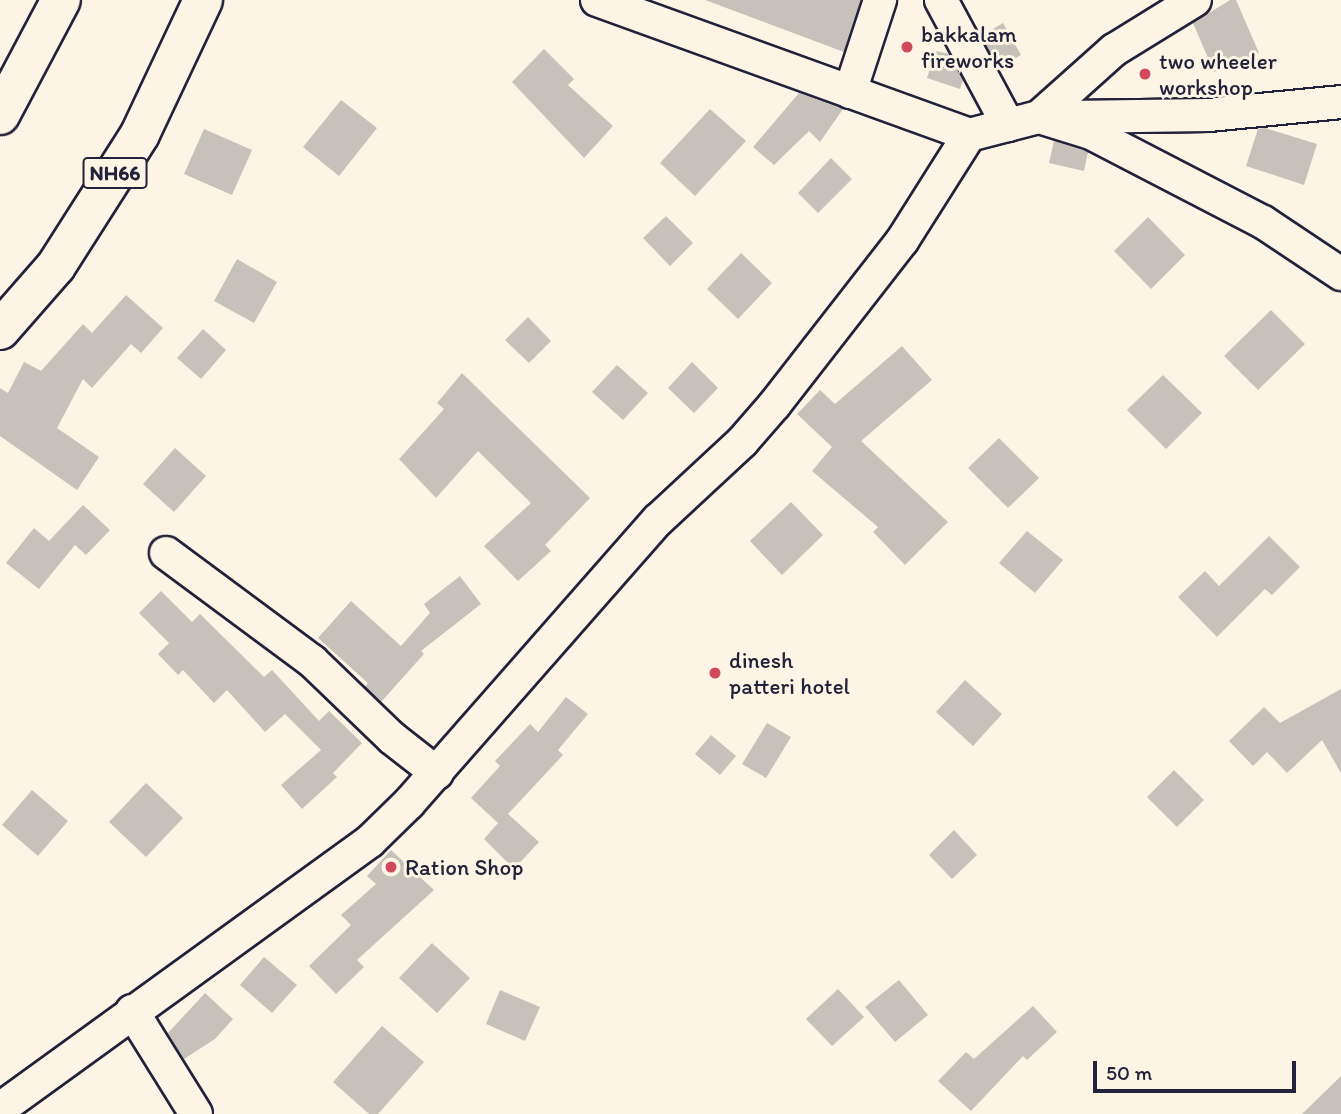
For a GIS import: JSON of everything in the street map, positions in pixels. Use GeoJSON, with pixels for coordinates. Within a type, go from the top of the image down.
{"type":"FeatureCollection","features":[{"type":"Feature","properties":{"kind":"highway"},"geometry":{"type":"LineString","coordinates":[[0,115],[61,0]]}},
{"type":"Feature","properties":{"kind":"highway","name":"NH66"},"geometry":{"type":"LineString","coordinates":[[0,330],[56,266],[140,134],[203,0]]}},
{"type":"Feature","properties":{"kind":"street"},"geometry":{"type":"LineString","coordinates":[[597,0],[969,135],[1039,117],[1209,115],[1341,102]]}},
{"type":"Feature","properties":{"kind":"street"},"geometry":{"type":"LineString","coordinates":[[850,92],[880,0]]}},
{"type":"Feature","properties":{"kind":"street"},"geometry":{"type":"LineString","coordinates":[[942,0],[1008,125]]}},
{"type":"Feature","properties":{"kind":"street"},"geometry":{"type":"LineString","coordinates":[[1039,117],[1114,50],[1195,0]]}},
{"type":"Feature","properties":{"kind":"street"},"geometry":{"type":"LineString","coordinates":[[1039,117],[1091,133],[1263,222],[1341,274]]}},
{"type":"Feature","properties":{"kind":"street"},"geometry":{"type":"LineString","coordinates":[[0,1109],[370,841],[437,773],[658,520],[742,442],[775,404],[902,241],[969,135]]}},
{"type":"Feature","properties":{"kind":"street"},"geometry":{"type":"LineString","coordinates":[[166,553],[312,661],[437,773]]}},
{"type":"Feature","properties":{"kind":"street"},"geometry":{"type":"LineString","coordinates":[[132,1012],[196,1114]]}},
{"type":"Feature","properties":{"kind":"building"},"geometry":{"type":"Polygon","coordinates":[[[705,0],[861,0],[844,52],[705,0]]]}},
{"type":"Feature","properties":{"kind":"building"},"geometry":{"type":"Polygon","coordinates":[[[1230,0],[1236,0],[1259,53],[1214,72],[1193,23],[1230,0]]]}},
{"type":"Feature","properties":{"kind":"building"},"geometry":{"type":"Polygon","coordinates":[[[1003,23],[1021,55],[998,68],[981,36],[1003,23]]]}},
{"type":"Feature","properties":{"kind":"building"},"geometry":{"type":"Polygon","coordinates":[[[544,49],[574,79],[568,85],[613,126],[584,158],[512,82],[544,49]]]}},
{"type":"Feature","properties":{"kind":"building"},"geometry":{"type":"Polygon","coordinates":[[[936,51],[949,54],[963,80],[960,89],[927,78],[936,51]]]}},
{"type":"Feature","properties":{"kind":"building"},"geometry":{"type":"Polygon","coordinates":[[[799,93],[843,109],[820,142],[809,131],[774,165],[753,147],[799,93]]]}},
{"type":"Feature","properties":{"kind":"building"},"geometry":{"type":"Polygon","coordinates":[[[341,100],[377,128],[339,176],[303,147],[341,100]]]}},
{"type":"Feature","properties":{"kind":"building"},"geometry":{"type":"Polygon","coordinates":[[[710,109],[746,141],[695,196],[660,163],[710,109]]]}},
{"type":"Feature","properties":{"kind":"building"},"geometry":{"type":"Polygon","coordinates":[[[1265,128],[1317,144],[1304,185],[1246,166],[1258,129],[1265,128]]]}},
{"type":"Feature","properties":{"kind":"building"},"geometry":{"type":"Polygon","coordinates":[[[204,129],[252,150],[232,195],[184,174],[204,129]]]}},
{"type":"Feature","properties":{"kind":"building"},"geometry":{"type":"Polygon","coordinates":[[[1054,141],[1088,152],[1084,171],[1049,163],[1054,141]]]}},
{"type":"Feature","properties":{"kind":"building"},"geometry":{"type":"Polygon","coordinates":[[[831,158],[852,179],[818,213],[798,193],[831,158]]]}},
{"type":"Feature","properties":{"kind":"building"},"geometry":{"type":"Polygon","coordinates":[[[666,216],[693,243],[670,266],[643,238],[666,216]]]}},
{"type":"Feature","properties":{"kind":"building"},"geometry":{"type":"Polygon","coordinates":[[[1148,217],[1185,255],[1151,289],[1114,251],[1148,217]]]}},
{"type":"Feature","properties":{"kind":"building"},"geometry":{"type":"Polygon","coordinates":[[[741,253],[772,283],[738,319],[707,289],[741,253]]]}},
{"type":"Feature","properties":{"kind":"building"},"geometry":{"type":"Polygon","coordinates":[[[237,259],[277,282],[254,323],[214,301],[237,259]]]}},
{"type":"Feature","properties":{"kind":"building"},"geometry":{"type":"Polygon","coordinates":[[[126,295],[163,328],[141,353],[131,344],[92,388],[83,379],[57,428],[99,457],[77,490],[0,436],[0,388],[8,393],[24,362],[41,371],[83,324],[92,333],[126,295]]]}},
{"type":"Feature","properties":{"kind":"building"},"geometry":{"type":"Polygon","coordinates":[[[1271,310],[1305,344],[1258,390],[1224,356],[1271,310]]]}},
{"type":"Feature","properties":{"kind":"building"},"geometry":{"type":"Polygon","coordinates":[[[528,317],[551,341],[529,363],[505,340],[528,317]]]}},
{"type":"Feature","properties":{"kind":"building"},"geometry":{"type":"Polygon","coordinates":[[[203,329],[226,350],[201,379],[177,358],[203,329]]]}},
{"type":"Feature","properties":{"kind":"building"},"geometry":{"type":"Polygon","coordinates":[[[902,346],[932,380],[861,441],[948,522],[905,565],[873,532],[878,527],[812,471],[832,447],[797,414],[820,390],[835,404],[902,346]]]}},
{"type":"Feature","properties":{"kind":"building"},"geometry":{"type":"Polygon","coordinates":[[[692,362],[718,388],[694,413],[668,388],[692,362]]]}},
{"type":"Feature","properties":{"kind":"building"},"geometry":{"type":"Polygon","coordinates":[[[617,365],[648,393],[623,420],[592,392],[617,365]]]}},
{"type":"Feature","properties":{"kind":"building"},"geometry":{"type":"Polygon","coordinates":[[[462,373],[590,498],[545,545],[551,551],[518,581],[484,546],[531,503],[478,451],[436,498],[399,459],[444,409],[437,403],[462,373]]]}},
{"type":"Feature","properties":{"kind":"building"},"geometry":{"type":"Polygon","coordinates":[[[1163,375],[1202,413],[1166,449],[1127,410],[1163,375]]]}},
{"type":"Feature","properties":{"kind":"building"},"geometry":{"type":"Polygon","coordinates":[[[999,438],[1039,478],[1008,508],[968,468],[999,438]]]}},
{"type":"Feature","properties":{"kind":"building"},"geometry":{"type":"Polygon","coordinates":[[[175,448],[206,476],[174,512],[143,484],[175,448]]]}},
{"type":"Feature","properties":{"kind":"building"},"geometry":{"type":"Polygon","coordinates":[[[791,502],[823,535],[782,575],[750,541],[791,502]]]}},
{"type":"Feature","properties":{"kind":"building"},"geometry":{"type":"Polygon","coordinates":[[[83,505],[110,530],[86,555],[75,545],[39,589],[6,563],[34,528],[49,541],[83,505]]]}},
{"type":"Feature","properties":{"kind":"building"},"geometry":{"type":"Polygon","coordinates":[[[1027,531],[1063,560],[1035,593],[999,563],[1027,531]]]}},
{"type":"Feature","properties":{"kind":"building"},"geometry":{"type":"Polygon","coordinates":[[[1269,536],[1300,567],[1272,595],[1265,589],[1217,637],[1178,597],[1205,571],[1219,586],[1269,536]]]}},
{"type":"Feature","properties":{"kind":"building"},"geometry":{"type":"Polygon","coordinates":[[[460,576],[481,604],[421,651],[424,654],[381,702],[365,687],[368,683],[318,638],[351,601],[401,646],[430,613],[424,604],[460,576]]]}},
{"type":"Feature","properties":{"kind":"building"},"geometry":{"type":"Polygon","coordinates":[[[161,591],[192,622],[200,614],[264,677],[272,670],[319,721],[329,711],[362,743],[333,773],[337,777],[302,809],[281,785],[321,750],[285,714],[265,732],[227,690],[214,703],[183,670],[178,675],[158,654],[169,643],[139,613],[161,591]]]}},
{"type":"Feature","properties":{"kind":"building"},"geometry":{"type":"Polygon","coordinates":[[[965,680],[1002,714],[973,746],[936,712],[965,680]]]}},
{"type":"Feature","properties":{"kind":"building"},"geometry":{"type":"Polygon","coordinates":[[[1341,689],[1341,773],[1322,740],[1287,773],[1267,752],[1253,766],[1229,741],[1264,707],[1280,723],[1341,689]]]}},
{"type":"Feature","properties":{"kind":"building"},"geometry":{"type":"Polygon","coordinates":[[[566,697],[588,714],[558,750],[563,755],[508,814],[539,842],[514,869],[484,839],[498,823],[471,798],[500,766],[495,761],[530,724],[538,732],[566,697]]]}},
{"type":"Feature","properties":{"kind":"building"},"geometry":{"type":"Polygon","coordinates":[[[767,723],[791,737],[766,778],[742,764],[767,723]]]}},
{"type":"Feature","properties":{"kind":"building"},"geometry":{"type":"Polygon","coordinates":[[[711,735],[736,756],[720,775],[695,754],[711,735]]]}},
{"type":"Feature","properties":{"kind":"building"},"geometry":{"type":"Polygon","coordinates":[[[1174,770],[1204,800],[1177,827],[1147,797],[1174,770]]]}},
{"type":"Feature","properties":{"kind":"building"},"geometry":{"type":"Polygon","coordinates":[[[146,783],[183,818],[146,857],[109,822],[146,783]]]}},
{"type":"Feature","properties":{"kind":"building"},"geometry":{"type":"Polygon","coordinates":[[[32,790],[68,821],[38,856],[2,825],[32,790]]]}},
{"type":"Feature","properties":{"kind":"building"},"geometry":{"type":"Polygon","coordinates":[[[954,830],[977,855],[952,879],[929,855],[954,830]]]}},
{"type":"Feature","properties":{"kind":"building"},"geometry":{"type":"Polygon","coordinates":[[[391,850],[434,890],[357,960],[364,967],[336,994],[309,966],[351,925],[341,915],[376,884],[367,876],[391,850]]]}},
{"type":"Feature","properties":{"kind":"building"},"geometry":{"type":"Polygon","coordinates":[[[432,943],[470,978],[437,1013],[399,978],[432,943]]]}},
{"type":"Feature","properties":{"kind":"building"},"geometry":{"type":"Polygon","coordinates":[[[264,957],[297,985],[272,1013],[240,985],[264,957]]]}},
{"type":"Feature","properties":{"kind":"building"},"geometry":{"type":"Polygon","coordinates":[[[899,980],[928,1015],[895,1042],[865,1007],[899,980]]]}},
{"type":"Feature","properties":{"kind":"building"},"geometry":{"type":"Polygon","coordinates":[[[838,989],[864,1017],[832,1046],[806,1019],[838,989]]]}},
{"type":"Feature","properties":{"kind":"building"},"geometry":{"type":"Polygon","coordinates":[[[500,990],[540,1007],[525,1041],[486,1024],[500,990]]]}},
{"type":"Feature","properties":{"kind":"building"},"geometry":{"type":"Polygon","coordinates":[[[205,993],[233,1019],[215,1039],[184,1059],[168,1033],[205,993]]]}},
{"type":"Feature","properties":{"kind":"building"},"geometry":{"type":"Polygon","coordinates":[[[1033,1006],[1057,1032],[1027,1060],[1023,1056],[971,1111],[938,1081],[966,1052],[974,1059],[1033,1006]]]}},
{"type":"Feature","properties":{"kind":"building"},"geometry":{"type":"Polygon","coordinates":[[[382,1026],[424,1062],[378,1114],[369,1114],[333,1082],[382,1026]]]}},
{"type":"Feature","properties":{"kind":"building"},"geometry":{"type":"Polygon","coordinates":[[[1341,1076],[1341,1114],[1302,1114],[1341,1076]]]}},
{"type":"Feature","properties":{"kind":"place","name":"bakkalam fireworks"},"geometry":{"type":"Point","coordinates":[907,47]}},
{"type":"Feature","properties":{"kind":"place","name":"two wheeler workshop"},"geometry":{"type":"Point","coordinates":[1145,74]}},
{"type":"Feature","properties":{"kind":"place","name":"dinesh patteri hotel"},"geometry":{"type":"Point","coordinates":[715,673]}},
{"type":"Feature","properties":{"kind":"place","name":"Ration Shop"},"geometry":{"type":"Point","coordinates":[391,867]}}]}
